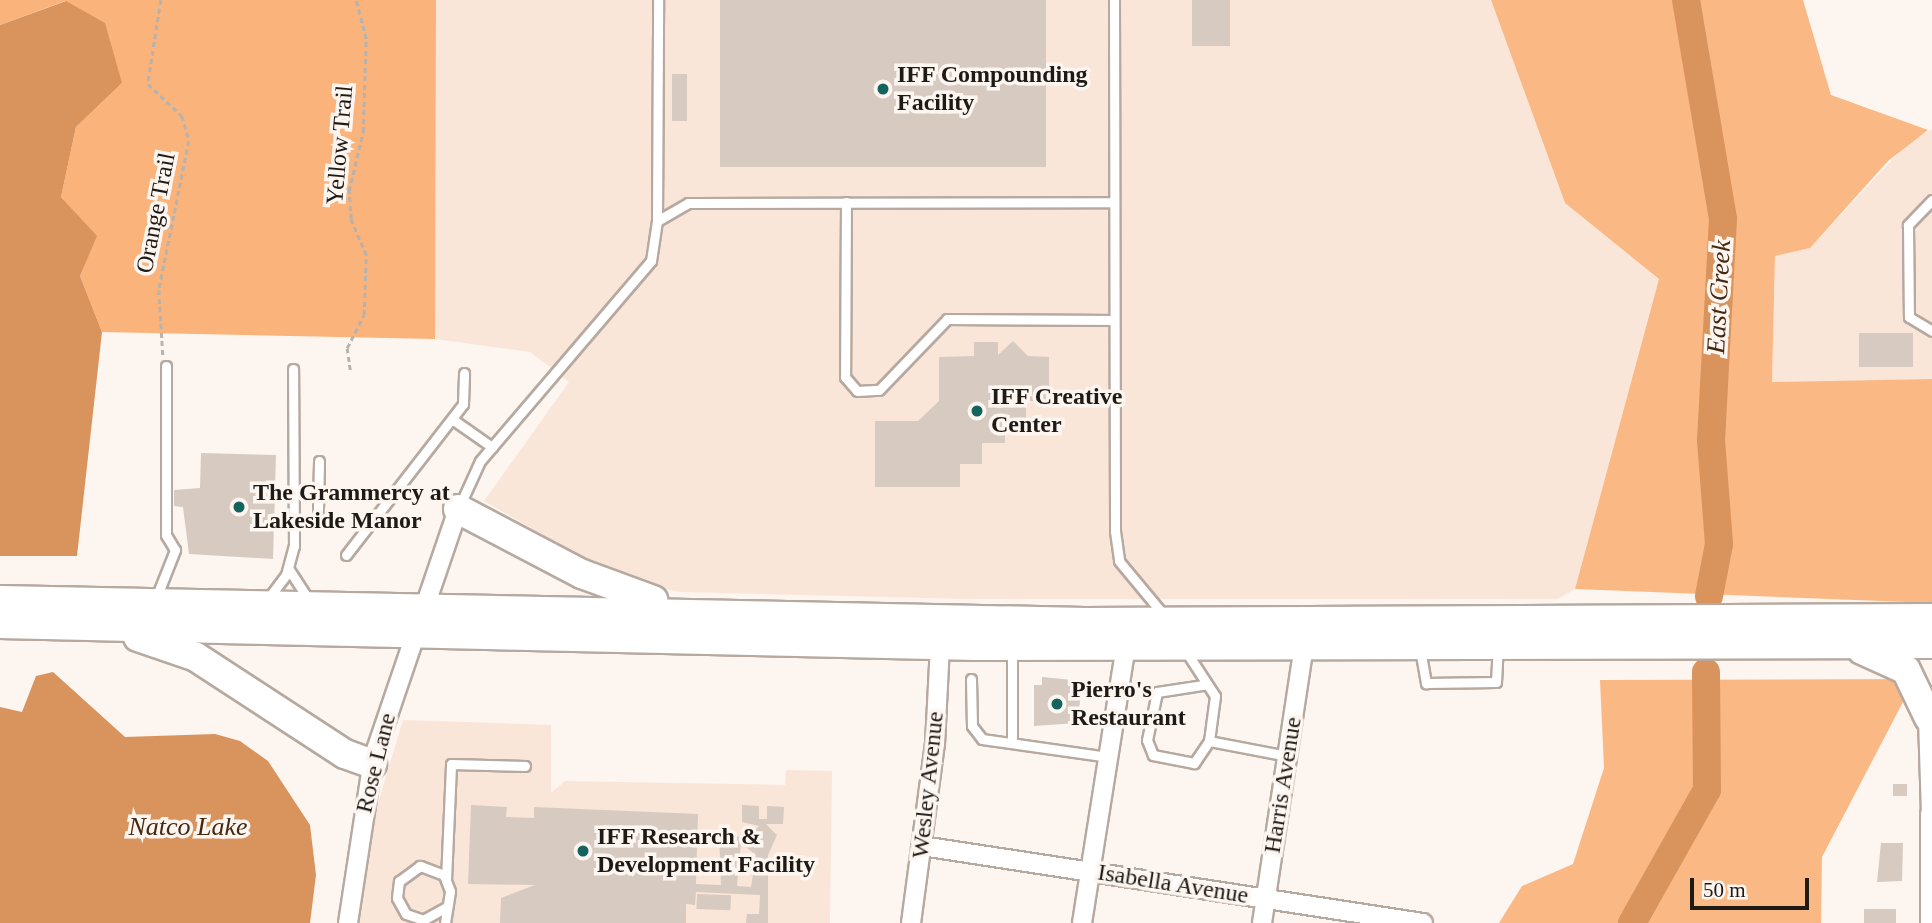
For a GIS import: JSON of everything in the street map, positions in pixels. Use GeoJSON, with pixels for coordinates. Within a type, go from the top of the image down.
{"type":"FeatureCollection","features":[{"type":"Feature","properties":{"kind":"highway"},"geometry":{"type":"LineString","coordinates":[[458,509],[628,595],[693,610]]}},
{"type":"Feature","properties":{"kind":"highway"},"geometry":{"type":"LineString","coordinates":[[0,600],[314,606],[419,620],[940,646],[1126,646],[1178,633],[1932,618]]}},
{"type":"Feature","properties":{"kind":"highway"},"geometry":{"type":"LineString","coordinates":[[0,624],[105,627],[693,610],[1178,633],[1304,646],[1932,644]]}},
{"type":"Feature","properties":{"kind":"highway"},"geometry":{"type":"LineString","coordinates":[[105,627],[196,657],[345,754],[372,764]]}},
{"type":"Feature","properties":{"kind":"highway"},"geometry":{"type":"LineString","coordinates":[[1843,644],[1906,670],[1931,710]]}},
{"type":"Feature","properties":{"kind":"street","name":"Rose Lane"},"geometry":{"type":"LineString","coordinates":[[348,923],[372,764],[458,509]]}},
{"type":"Feature","properties":{"kind":"street","name":"Wesley Avenue"},"geometry":{"type":"LineString","coordinates":[[911,923],[922,846],[940,646]]}},
{"type":"Feature","properties":{"kind":"street"},"geometry":{"type":"LineString","coordinates":[[1082,923],[1126,646]]}},
{"type":"Feature","properties":{"kind":"street","name":"Harris Avenue"},"geometry":{"type":"LineString","coordinates":[[1262,923],[1304,646]]}},
{"type":"Feature","properties":{"kind":"street"},"geometry":{"type":"LineString","coordinates":[[1930,923],[1931,710]]}},
{"type":"Feature","properties":{"kind":"street","name":"Isabella Avenue"},"geometry":{"type":"LineString","coordinates":[[922,846],[1423,923]]}},
{"type":"Feature","properties":{"kind":"lane"},"geometry":{"type":"LineString","coordinates":[[458,509],[492,447],[651,261],[657,221],[658,0]]}},
{"type":"Feature","properties":{"kind":"lane"},"geometry":{"type":"LineString","coordinates":[[1114,0],[1111,320],[1119,561],[1150,604],[1178,633],[1203,685],[1214,696],[1209,741],[1194,763],[1147,750],[1157,692],[1203,685]]}},
{"type":"Feature","properties":{"kind":"lane"},"geometry":{"type":"LineString","coordinates":[[846,202],[845,377],[857,391],[879,390],[947,319],[1111,320]]}},
{"type":"Feature","properties":{"kind":"lane"},"geometry":{"type":"LineString","coordinates":[[657,221],[688,203],[1111,202]]}},
{"type":"Feature","properties":{"kind":"lane"},"geometry":{"type":"LineString","coordinates":[[1930,207],[1908,225],[1909,317],[1932,331]]}},
{"type":"Feature","properties":{"kind":"lane"},"geometry":{"type":"LineString","coordinates":[[153,603],[176,550],[166,535],[166,366]]}},
{"type":"Feature","properties":{"kind":"lane"},"geometry":{"type":"LineString","coordinates":[[263,605],[288,568],[296,473],[291,460],[293,369]]}},
{"type":"Feature","properties":{"kind":"lane"},"geometry":{"type":"LineString","coordinates":[[346,555],[463,404],[464,373]]}},
{"type":"Feature","properties":{"kind":"lane"},"geometry":{"type":"LineString","coordinates":[[452,419],[492,447]]}},
{"type":"Feature","properties":{"kind":"lane"},"geometry":{"type":"LineString","coordinates":[[318,510],[319,461]]}},
{"type":"Feature","properties":{"kind":"lane"},"geometry":{"type":"LineString","coordinates":[[288,568],[314,606]]}},
{"type":"Feature","properties":{"kind":"lane"},"geometry":{"type":"LineString","coordinates":[[1012,646],[1012,743]]}},
{"type":"Feature","properties":{"kind":"lane"},"geometry":{"type":"LineString","coordinates":[[971,679],[975,734],[1012,743],[1108,757]]}},
{"type":"Feature","properties":{"kind":"lane"},"geometry":{"type":"LineString","coordinates":[[1209,741],[1288,755]]}},
{"type":"Feature","properties":{"kind":"lane"},"geometry":{"type":"LineString","coordinates":[[444,923],[451,764],[525,766]]}},
{"type":"Feature","properties":{"kind":"lane"},"geometry":{"type":"LineString","coordinates":[[445,908],[432,918],[414,918],[400,907],[396,890],[404,873],[421,866],[446,880]]}},
{"type":"Feature","properties":{"kind":"path","name":"Orange Trail"},"geometry":{"type":"LineString","coordinates":[[161,0],[148,84],[182,116],[189,141],[159,290],[166,366]]}},
{"type":"Feature","properties":{"kind":"path","name":"Yellow Trail"},"geometry":{"type":"LineString","coordinates":[[350,370],[346,348],[364,315],[366,255],[351,219],[349,191],[363,132],[366,39],[356,0]]}},
{"type":"Feature","properties":{"kind":"shaded area"},"geometry":{"type":"Polygon","coordinates":[[[0,0],[436,0],[435,339],[102,332],[80,276],[96,236],[61,197],[76,127],[122,83],[65,1],[0,25],[0,0]]]}},
{"type":"Feature","properties":{"kind":"shaded area"},"geometry":{"type":"Polygon","coordinates":[[[436,0],[1491,0],[1565,203],[1659,279],[1575,589],[1558,599],[965,599],[680,592],[621,579],[484,501],[569,382],[530,352],[435,339],[436,0]]]}},
{"type":"Feature","properties":{"kind":"shaded area"},"geometry":{"type":"Polygon","coordinates":[[[1491,0],[1803,0],[1831,95],[1928,130],[1888,161],[1810,248],[1775,256],[1772,382],[1932,379],[1932,603],[1575,589],[1659,279],[1565,203],[1491,0]]]}},
{"type":"Feature","properties":{"kind":"shaded area"},"geometry":{"type":"Polygon","coordinates":[[[1932,129],[1932,379],[1772,383],[1775,256],[1810,248],[1907,144],[1932,129]]]}},
{"type":"Feature","properties":{"kind":"shaded area"},"geometry":{"type":"Polygon","coordinates":[[[1915,679],[1822,857],[1821,923],[1499,923],[1522,886],[1573,864],[1604,768],[1600,680],[1915,679]]]}},
{"type":"Feature","properties":{"kind":"shaded area"},"geometry":{"type":"Polygon","coordinates":[[[403,720],[551,725],[551,793],[565,781],[785,785],[786,770],[832,771],[830,923],[358,923],[369,833],[403,720]]]}},
{"type":"Feature","properties":{"kind":"water"},"geometry":{"type":"Polygon","coordinates":[[[66,1],[105,23],[122,83],[76,127],[61,197],[97,236],[80,276],[102,332],[77,556],[0,556],[0,25],[66,1]]]}},
{"type":"Feature","properties":{"kind":"water","name":"Natco Lake"},"geometry":{"type":"Polygon","coordinates":[[[53,672],[125,737],[215,734],[240,741],[268,761],[310,825],[316,875],[310,923],[0,923],[0,707],[22,712],[36,676],[53,672]]]}},
{"type":"Feature","properties":{"kind":"building","name":"IFF Compounding Facility"},"geometry":{"type":"Polygon","coordinates":[[[720,0],[1046,0],[1046,167],[720,167],[720,0]]]}},
{"type":"Feature","properties":{"kind":"building"},"geometry":{"type":"Polygon","coordinates":[[[1192,0],[1230,0],[1230,46],[1192,46],[1192,0]]]}},
{"type":"Feature","properties":{"kind":"building"},"geometry":{"type":"Polygon","coordinates":[[[672,74],[687,74],[687,121],[672,121],[672,74]]]}},
{"type":"Feature","properties":{"kind":"building"},"geometry":{"type":"Polygon","coordinates":[[[1859,333],[1913,333],[1913,367],[1859,367],[1859,333]]]}},
{"type":"Feature","properties":{"kind":"building","name":"IFF Creative Center"},"geometry":{"type":"Polygon","coordinates":[[[1013,341],[1028,356],[1049,357],[1049,401],[1026,401],[1026,422],[1005,422],[1005,443],[982,443],[982,464],[960,464],[960,487],[875,487],[875,421],[918,421],[939,401],[939,357],[974,356],[974,342],[998,342],[998,355],[1013,341]]]}},
{"type":"Feature","properties":{"kind":"building"},"geometry":{"type":"Polygon","coordinates":[[[201,453],[276,455],[273,559],[189,554],[183,507],[174,506],[174,490],[200,488],[201,453]]]}},
{"type":"Feature","properties":{"kind":"building","name":"Pierro's Restaurant"},"geometry":{"type":"Polygon","coordinates":[[[1042,677],[1083,681],[1077,723],[1034,726],[1034,685],[1042,685],[1042,677]]]}},
{"type":"Feature","properties":{"kind":"building"},"geometry":{"type":"Polygon","coordinates":[[[1893,784],[1907,784],[1907,796],[1893,796],[1893,784]]]}},
{"type":"Feature","properties":{"kind":"building","name":"IFF Research & Development Facility"},"geometry":{"type":"Polygon","coordinates":[[[471,805],[507,807],[506,817],[534,818],[534,807],[698,814],[696,884],[721,885],[719,836],[748,837],[759,826],[742,822],[742,805],[759,806],[759,819],[767,819],[767,806],[784,807],[783,824],[766,824],[777,835],[768,855],[768,923],[746,923],[747,914],[759,914],[760,895],[696,892],[695,905],[686,904],[686,923],[500,923],[501,898],[535,885],[468,884],[471,805]],[[741,843],[737,886],[751,887],[756,855],[741,843]]]}},
{"type":"Feature","properties":{"kind":"building"},"geometry":{"type":"Polygon","coordinates":[[[1881,843],[1903,843],[1902,881],[1877,882],[1881,843]]]}},
{"type":"Feature","properties":{"kind":"building"},"geometry":{"type":"Polygon","coordinates":[[[697,894],[731,895],[730,910],[696,909],[697,894]]]}},
{"type":"Feature","properties":{"kind":"building"},"geometry":{"type":"Polygon","coordinates":[[[1864,909],[1896,909],[1896,923],[1864,923],[1864,909]]]}},
{"type":"Feature","properties":{"kind":"waterway","name":"East Creek"},"geometry":{"type":"LineString","coordinates":[[1686,0],[1723,219],[1711,440],[1719,544],[1709,596]]}},
{"type":"Feature","properties":{"kind":"waterway","name":"East Creek"},"geometry":{"type":"LineString","coordinates":[[1632,923],[1707,790],[1706,672]]}},
{"type":"Feature","properties":{"kind":"place","name":"IFF Compounding Facility"},"geometry":{"type":"Point","coordinates":[883,89]}},
{"type":"Feature","properties":{"kind":"place","name":"IFF Creative Center"},"geometry":{"type":"Point","coordinates":[977,411]}},
{"type":"Feature","properties":{"kind":"place","name":"The Grammercy at Lakeside Manor"},"geometry":{"type":"Point","coordinates":[239,507]}},
{"type":"Feature","properties":{"kind":"place","name":"Pierro's Restaurant"},"geometry":{"type":"Point","coordinates":[1057,704]}},
{"type":"Feature","properties":{"kind":"place","name":"IFF Research & Development Facility"},"geometry":{"type":"Point","coordinates":[583,851]}}]}
